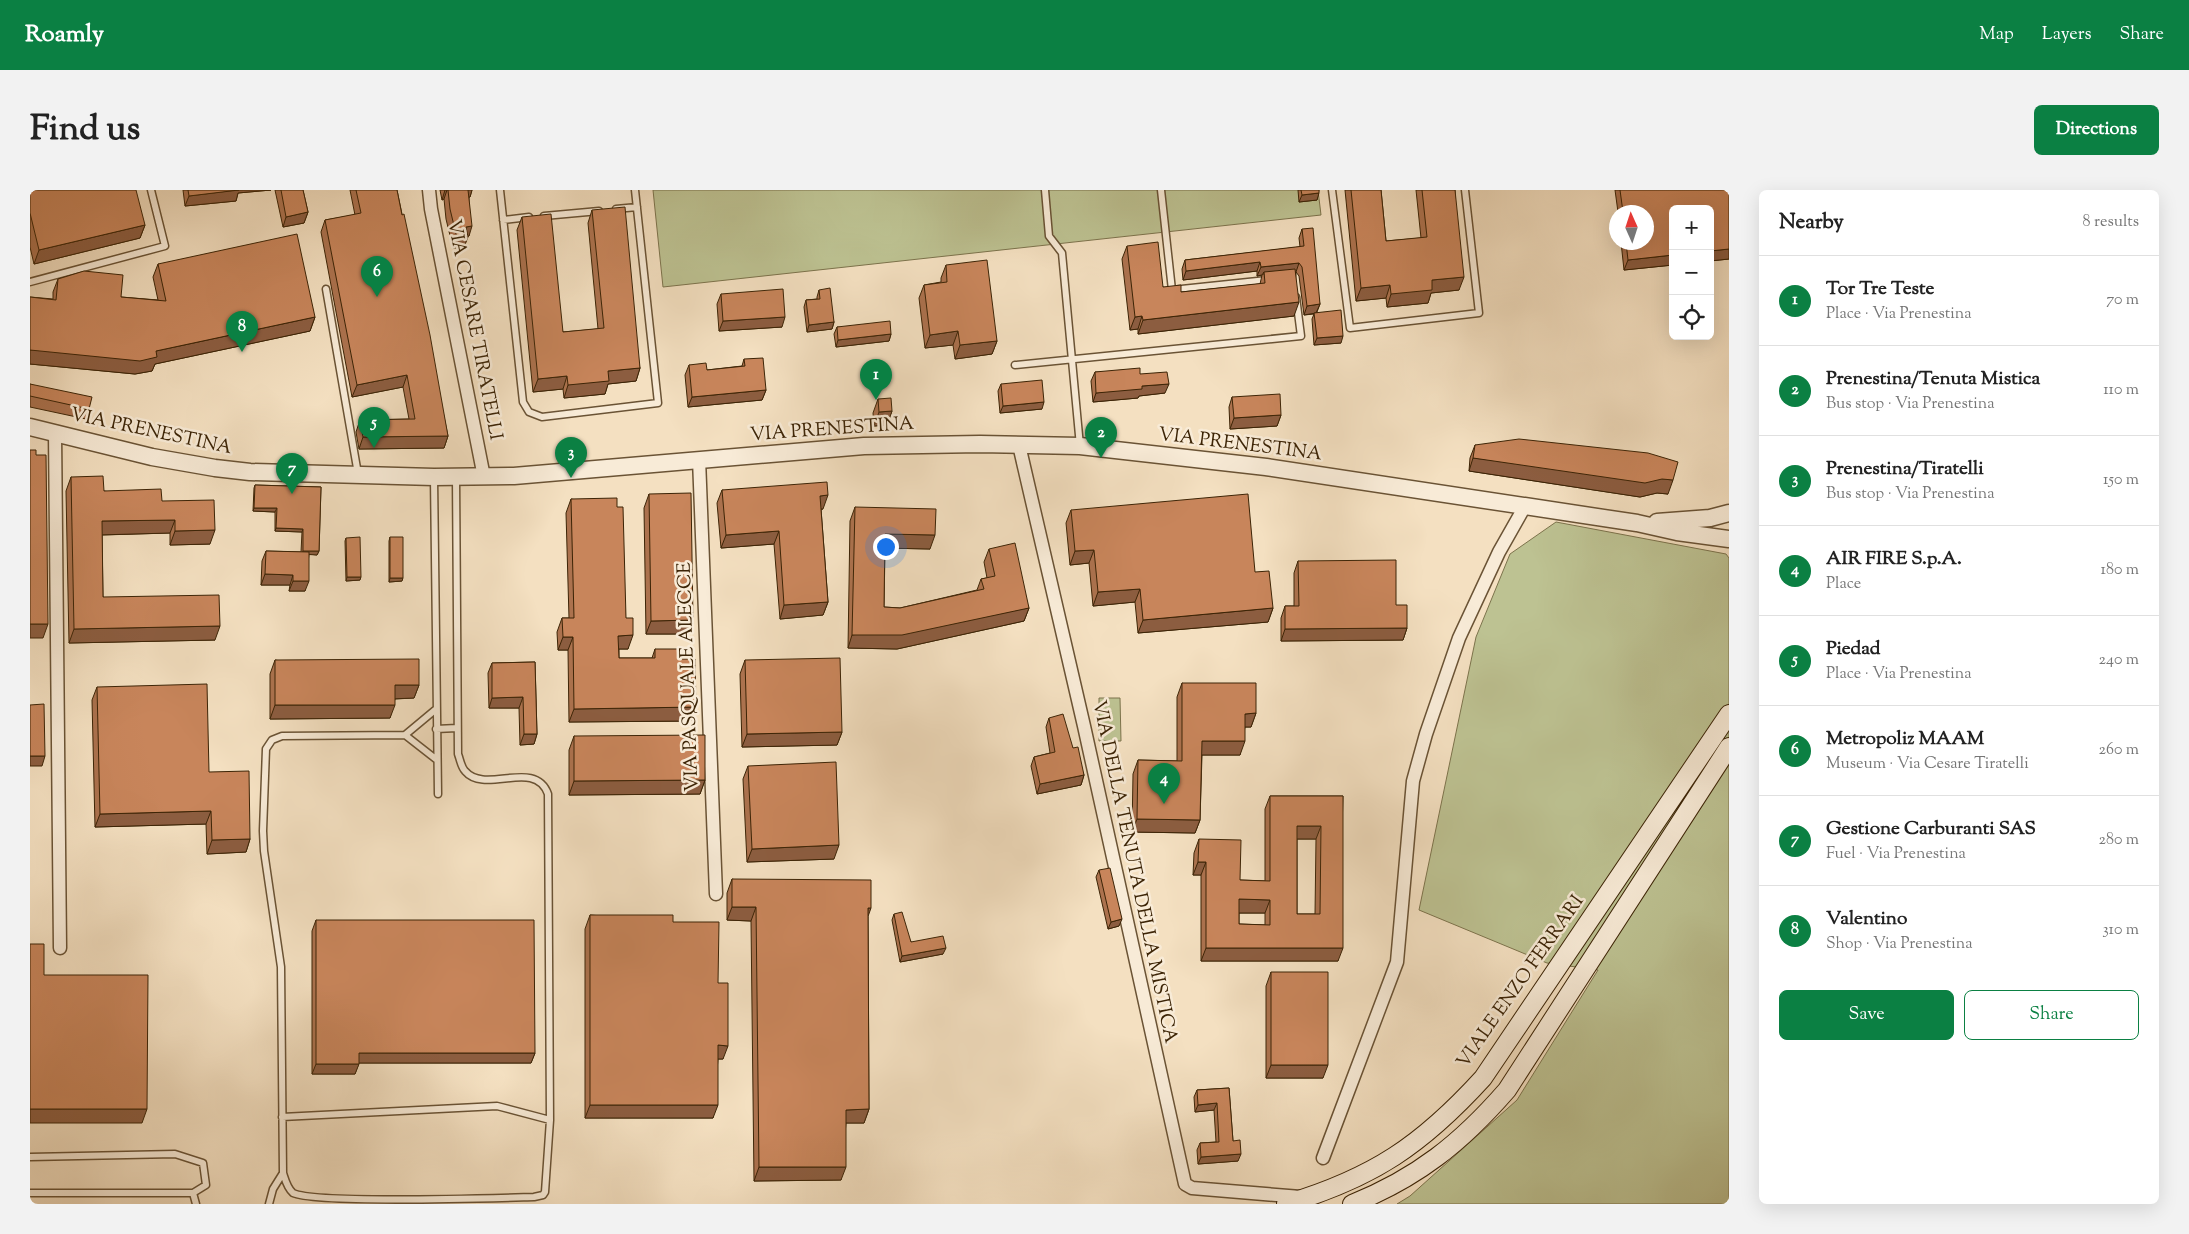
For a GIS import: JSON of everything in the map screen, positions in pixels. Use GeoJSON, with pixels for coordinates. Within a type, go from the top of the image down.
{"type":"FeatureCollection","features":[{"type":"Feature","properties":{"kind":"main road","name":"VIALE ENZO FERRARI"},"geometry":{"type":"LineString","coordinates":[[1286,1204],[1346,1183],[1377,1168],[1413,1145],[1454,1109],[1483,1078],[1729,714]]}},
{"type":"Feature","properties":{"kind":"main road"},"geometry":{"type":"LineString","coordinates":[[1352,1204],[1382,1192],[1443,1154],[1480,1120],[1506,1090],[1729,747]]}},
{"type":"Feature","properties":{"kind":"street","name":"VIA CESARE TIRATELLI"},"geometry":{"type":"LineString","coordinates":[[429,190],[431,209],[484,477]]}},
{"type":"Feature","properties":{"kind":"street","name":"VIA PRENESTINA"},"geometry":{"type":"LineString","coordinates":[[30,427],[197,466],[250,472],[359,476],[484,477],[864,446],[1080,446],[1266,467],[1637,523],[1656,528],[1721,538]]}},
{"type":"Feature","properties":{"kind":"street"},"geometry":{"type":"LineString","coordinates":[[56,432],[60,948]]}},
{"type":"Feature","properties":{"kind":"street","name":"VIA DELLA TENUTA DELLA MISTICA"},"geometry":{"type":"LineString","coordinates":[[1019,445],[1084,726],[1172,1133],[1185,1184],[1192,1188],[1309,1197]]}},
{"type":"Feature","properties":{"kind":"street","name":"VIA PASQUALE ALECCE"},"geometry":{"type":"LineString","coordinates":[[699,460],[716,894]]}},
{"type":"Feature","properties":{"kind":"street"},"geometry":{"type":"LineString","coordinates":[[1323,1158],[1397,962],[1413,781],[1426,734],[1459,638],[1499,552],[1524,506]]}},
{"type":"Feature","properties":{"kind":"street","name":"VIA PRENESTINA"},"geometry":{"type":"LineString","coordinates":[[1637,523],[1710,518],[1729,513]]}},
{"type":"Feature","properties":{"kind":"street"},"geometry":{"type":"LineString","coordinates":[[1721,538],[1729,546]]}},
{"type":"Feature","properties":{"kind":"street"},"geometry":{"type":"LineString","coordinates":[[1366,1204],[1382,1192]]}},
{"type":"Feature","properties":{"kind":"lane"},"geometry":{"type":"LineString","coordinates":[[30,282],[166,246],[151,190]]}},
{"type":"Feature","properties":{"kind":"lane"},"geometry":{"type":"LineString","coordinates":[[500,190],[523,402],[529,412],[542,417],[658,403],[635,190]]}},
{"type":"Feature","properties":{"kind":"lane"},"geometry":{"type":"LineString","coordinates":[[1045,190],[1049,236],[1062,254],[1080,446]]}},
{"type":"Feature","properties":{"kind":"lane"},"geometry":{"type":"LineString","coordinates":[[1160,190],[1172,290],[1276,279]]}},
{"type":"Feature","properties":{"kind":"lane"},"geometry":{"type":"LineString","coordinates":[[1332,190],[1350,328],[1479,313],[1465,190]]}},
{"type":"Feature","properties":{"kind":"lane"},"geometry":{"type":"LineString","coordinates":[[503,220],[637,207]]}},
{"type":"Feature","properties":{"kind":"lane"},"geometry":{"type":"LineString","coordinates":[[1015,365],[1301,336],[1295,287]]}},
{"type":"Feature","properties":{"kind":"lane"},"geometry":{"type":"LineString","coordinates":[[326,289],[359,476]]}},
{"type":"Feature","properties":{"kind":"lane"},"geometry":{"type":"LineString","coordinates":[[434,477],[435,710],[438,794]]}},
{"type":"Feature","properties":{"kind":"lane"},"geometry":{"type":"LineString","coordinates":[[437,760],[405,735],[282,736],[272,740],[267,746],[265,756],[263,831],[266,871],[281,967],[283,1173],[285,1182],[293,1192],[311,1198],[356,1200],[534,1197],[545,1192],[550,1120],[548,794],[543,783],[532,778],[479,779],[468,774],[463,769],[458,754],[456,477]]}},
{"type":"Feature","properties":{"kind":"lane"},"geometry":{"type":"LineString","coordinates":[[405,735],[435,710]]}},
{"type":"Feature","properties":{"kind":"lane"},"geometry":{"type":"LineString","coordinates":[[436,729],[457,728]]}},
{"type":"Feature","properties":{"kind":"lane"},"geometry":{"type":"LineString","coordinates":[[282,1117],[497,1106],[550,1120]]}},
{"type":"Feature","properties":{"kind":"lane"},"geometry":{"type":"LineString","coordinates":[[30,1157],[175,1154],[203,1162],[206,1185],[193,1193],[30,1193]]}},
{"type":"Feature","properties":{"kind":"lane"},"geometry":{"type":"LineString","coordinates":[[269,1204],[273,1189],[283,1173]]}},
{"type":"Feature","properties":{"kind":"lane"},"geometry":{"type":"LineString","coordinates":[[193,1193],[196,1204]]}},
{"type":"Feature","properties":{"kind":"green space"},"geometry":{"type":"Polygon","coordinates":[[[653,190],[1318,190],[1321,215],[663,287],[653,190]]]}},
{"type":"Feature","properties":{"kind":"green space"},"geometry":{"type":"Polygon","coordinates":[[[1556,522],[1726,554],[1729,558],[1729,1204],[1397,1204],[1410,1196],[1517,1100],[1598,970],[1547,963],[1419,910],[1476,637],[1510,554],[1556,522]]]}},
{"type":"Feature","properties":{"kind":"green space"},"geometry":{"type":"Polygon","coordinates":[[[1099,698],[1120,698],[1121,741],[1099,741],[1099,698]]]}},
{"type":"Feature","properties":{"kind":"building"},"geometry":{"type":"Polygon","coordinates":[[[30,190],[136,190],[145,225],[39,250],[30,213],[30,190]]]}},
{"type":"Feature","properties":{"kind":"building"},"geometry":{"type":"Polygon","coordinates":[[[188,190],[239,190],[189,196],[188,190]]]}},
{"type":"Feature","properties":{"kind":"building"},"geometry":{"type":"Polygon","coordinates":[[[281,190],[303,190],[308,212],[286,217],[281,190]]]}},
{"type":"Feature","properties":{"kind":"building"},"geometry":{"type":"Polygon","coordinates":[[[356,190],[397,190],[430,335],[448,436],[363,437],[360,420],[415,419],[407,375],[357,385],[325,220],[361,213],[356,190]]]}},
{"type":"Feature","properties":{"kind":"building"},"geometry":{"type":"Polygon","coordinates":[[[448,190],[468,190],[472,226],[466,227],[468,237],[457,238],[450,209],[448,190]]]}},
{"type":"Feature","properties":{"kind":"building"},"geometry":{"type":"Polygon","coordinates":[[[1301,190],[1319,190],[1319,193],[1302,195],[1301,190]]]}},
{"type":"Feature","properties":{"kind":"building"},"geometry":{"type":"Polygon","coordinates":[[[1351,190],[1381,190],[1386,241],[1427,237],[1422,190],[1455,190],[1464,277],[1432,280],[1432,290],[1391,294],[1390,285],[1361,288],[1351,190]]]}},
{"type":"Feature","properties":{"kind":"building"},"geometry":{"type":"Polygon","coordinates":[[[1620,190],[1729,190],[1729,249],[1714,251],[1714,205],[1669,205],[1669,255],[1628,260],[1627,250],[1654,250],[1654,205],[1622,205],[1620,190]]]}},
{"type":"Feature","properties":{"kind":"building"},"geometry":{"type":"Polygon","coordinates":[[[625,207],[640,368],[608,371],[609,381],[568,385],[567,376],[538,379],[522,217],[551,214],[563,332],[604,328],[592,210],[625,207]]]}},
{"type":"Feature","properties":{"kind":"building"},"geometry":{"type":"Polygon","coordinates":[[[1313,228],[1320,304],[1307,306],[1302,267],[1299,263],[1261,267],[1260,262],[1186,271],[1185,260],[1304,246],[1302,229],[1313,228]]]}},
{"type":"Feature","properties":{"kind":"building"},"geometry":{"type":"Polygon","coordinates":[[[297,234],[315,317],[156,351],[157,357],[140,361],[30,350],[30,297],[56,300],[58,279],[84,271],[123,275],[121,297],[166,301],[158,264],[297,234]]]}},
{"type":"Feature","properties":{"kind":"building"},"geometry":{"type":"Polygon","coordinates":[[[1158,242],[1163,287],[1181,285],[1181,292],[1265,283],[1264,272],[1295,269],[1299,302],[1143,320],[1142,316],[1135,317],[1127,246],[1158,242]]]}},
{"type":"Feature","properties":{"kind":"building"},"geometry":{"type":"Polygon","coordinates":[[[987,260],[997,341],[960,345],[958,331],[930,335],[924,285],[947,282],[946,265],[987,260]]]}},
{"type":"Feature","properties":{"kind":"building"},"geometry":{"type":"Polygon","coordinates":[[[830,288],[834,322],[809,325],[806,300],[820,299],[819,290],[830,288]]]}},
{"type":"Feature","properties":{"kind":"building"},"geometry":{"type":"Polygon","coordinates":[[[783,289],[785,317],[723,321],[721,294],[783,289]]]}},
{"type":"Feature","properties":{"kind":"building"},"geometry":{"type":"Polygon","coordinates":[[[1341,310],[1343,336],[1317,338],[1314,313],[1341,310]]]}},
{"type":"Feature","properties":{"kind":"building"},"geometry":{"type":"Polygon","coordinates":[[[890,321],[891,334],[838,340],[837,327],[890,321]]]}},
{"type":"Feature","properties":{"kind":"building"},"geometry":{"type":"Polygon","coordinates":[[[763,358],[766,390],[692,397],[689,365],[706,363],[707,370],[745,366],[744,359],[763,358]]]}},
{"type":"Feature","properties":{"kind":"building"},"geometry":{"type":"Polygon","coordinates":[[[1140,368],[1140,374],[1167,372],[1169,384],[1142,386],[1142,389],[1096,393],[1095,372],[1140,368]]]}},
{"type":"Feature","properties":{"kind":"building"},"geometry":{"type":"Polygon","coordinates":[[[1042,380],[1044,402],[1003,406],[1001,384],[1042,380]]]}},
{"type":"Feature","properties":{"kind":"building"},"geometry":{"type":"Polygon","coordinates":[[[30,384],[92,397],[89,409],[30,396],[30,384]]]}},
{"type":"Feature","properties":{"kind":"building"},"geometry":{"type":"Polygon","coordinates":[[[1280,394],[1281,415],[1234,418],[1232,397],[1280,394]]]}},
{"type":"Feature","properties":{"kind":"building"},"geometry":{"type":"Polygon","coordinates":[[[891,398],[892,411],[879,412],[878,399],[891,398]]]}},
{"type":"Feature","properties":{"kind":"building"},"geometry":{"type":"Polygon","coordinates":[[[1519,439],[1648,453],[1678,462],[1673,480],[1662,479],[1645,483],[1473,458],[1475,445],[1519,439]]]}},
{"type":"Feature","properties":{"kind":"building"},"geometry":{"type":"Polygon","coordinates":[[[30,450],[36,450],[36,455],[46,455],[48,624],[30,624],[30,450]]]}},
{"type":"Feature","properties":{"kind":"building"},"geometry":{"type":"Polygon","coordinates":[[[103,476],[104,491],[161,489],[162,501],[214,500],[215,530],[175,531],[175,520],[102,521],[103,597],[219,595],[220,626],[74,629],[71,477],[103,476]]]}},
{"type":"Feature","properties":{"kind":"building"},"geometry":{"type":"Polygon","coordinates":[[[827,482],[828,495],[820,496],[828,602],[784,605],[779,531],[726,535],[722,490],[827,482]]]}},
{"type":"Feature","properties":{"kind":"building"},"geometry":{"type":"Polygon","coordinates":[[[255,485],[321,487],[319,551],[303,551],[303,529],[276,528],[277,508],[254,508],[255,485]]]}},
{"type":"Feature","properties":{"kind":"building"},"geometry":{"type":"Polygon","coordinates":[[[691,493],[693,620],[651,621],[649,494],[691,493]]]}},
{"type":"Feature","properties":{"kind":"building"},"geometry":{"type":"Polygon","coordinates":[[[1248,494],[1255,572],[1269,571],[1273,608],[1143,620],[1140,589],[1098,592],[1094,550],[1075,551],[1071,510],[1248,494]]]}},
{"type":"Feature","properties":{"kind":"building"},"geometry":{"type":"Polygon","coordinates":[[[617,498],[617,507],[623,507],[626,618],[633,618],[633,635],[618,636],[619,658],[655,658],[655,649],[678,649],[678,659],[695,659],[696,707],[574,709],[573,637],[563,637],[562,618],[574,618],[571,499],[617,498]]]}},
{"type":"Feature","properties":{"kind":"building"},"geometry":{"type":"Polygon","coordinates":[[[855,507],[936,509],[935,535],[885,534],[884,607],[900,608],[984,589],[981,579],[995,576],[989,549],[1015,543],[1029,608],[902,635],[852,635],[855,507]]]}},
{"type":"Feature","properties":{"kind":"building"},"geometry":{"type":"Polygon","coordinates":[[[360,537],[361,577],[347,577],[346,538],[360,537]]]}},
{"type":"Feature","properties":{"kind":"building"},"geometry":{"type":"Polygon","coordinates":[[[390,537],[403,537],[403,578],[390,578],[390,537]]]}},
{"type":"Feature","properties":{"kind":"building"},"geometry":{"type":"Polygon","coordinates":[[[266,551],[309,552],[309,581],[293,581],[293,575],[265,574],[266,551]]]}},
{"type":"Feature","properties":{"kind":"building"},"geometry":{"type":"Polygon","coordinates":[[[1396,560],[1396,605],[1407,605],[1407,628],[1285,629],[1285,606],[1299,606],[1298,561],[1396,560]]]}},
{"type":"Feature","properties":{"kind":"building"},"geometry":{"type":"Polygon","coordinates":[[[840,658],[842,732],[747,734],[745,660],[840,658]]]}},
{"type":"Feature","properties":{"kind":"building"},"geometry":{"type":"Polygon","coordinates":[[[419,659],[419,685],[395,685],[395,705],[275,705],[275,660],[419,659]]]}},
{"type":"Feature","properties":{"kind":"building"},"geometry":{"type":"Polygon","coordinates":[[[535,662],[537,734],[524,734],[523,697],[492,698],[492,663],[535,662]]]}},
{"type":"Feature","properties":{"kind":"building"},"geometry":{"type":"Polygon","coordinates":[[[1182,683],[1256,683],[1256,713],[1245,714],[1245,741],[1202,741],[1200,820],[1137,819],[1138,760],[1182,761],[1182,683]]]}},
{"type":"Feature","properties":{"kind":"building"},"geometry":{"type":"Polygon","coordinates":[[[207,684],[209,772],[249,771],[250,839],[212,840],[211,811],[100,814],[97,687],[207,684]]]}},
{"type":"Feature","properties":{"kind":"building"},"geometry":{"type":"Polygon","coordinates":[[[44,704],[45,756],[30,756],[30,705],[44,704]]]}},
{"type":"Feature","properties":{"kind":"building"},"geometry":{"type":"Polygon","coordinates":[[[1063,714],[1073,748],[1078,747],[1084,775],[1040,784],[1034,757],[1055,752],[1049,718],[1063,714]]]}},
{"type":"Feature","properties":{"kind":"building"},"geometry":{"type":"Polygon","coordinates":[[[705,735],[705,780],[574,781],[574,736],[705,735]]]}},
{"type":"Feature","properties":{"kind":"building"},"geometry":{"type":"Polygon","coordinates":[[[836,762],[839,845],[752,849],[748,766],[836,762]]]}},
{"type":"Feature","properties":{"kind":"building"},"geometry":{"type":"Polygon","coordinates":[[[1270,796],[1343,796],[1343,948],[1206,948],[1206,862],[1198,862],[1199,839],[1241,840],[1240,880],[1270,881],[1270,796]],[[1297,826],[1297,914],[1320,914],[1321,826],[1297,826]],[[1239,899],[1239,924],[1270,925],[1270,900],[1239,899]]]}},
{"type":"Feature","properties":{"kind":"building"},"geometry":{"type":"Polygon","coordinates":[[[1110,868],[1122,919],[1111,922],[1099,870],[1110,868]]]}},
{"type":"Feature","properties":{"kind":"building"},"geometry":{"type":"Polygon","coordinates":[[[732,879],[871,880],[871,908],[868,908],[869,1109],[846,1110],[846,1167],[759,1167],[756,907],[732,907],[732,879]]]}},
{"type":"Feature","properties":{"kind":"building"},"geometry":{"type":"Polygon","coordinates":[[[902,912],[911,942],[943,936],[946,948],[902,956],[894,914],[902,912]]]}},
{"type":"Feature","properties":{"kind":"building"},"geometry":{"type":"Polygon","coordinates":[[[590,915],[673,915],[673,922],[719,922],[718,983],[728,983],[728,1046],[718,1045],[718,1105],[590,1105],[590,915]]]}},
{"type":"Feature","properties":{"kind":"building"},"geometry":{"type":"Polygon","coordinates":[[[316,920],[534,920],[535,1053],[359,1053],[359,1064],[316,1064],[316,920]]]}},
{"type":"Feature","properties":{"kind":"building"},"geometry":{"type":"Polygon","coordinates":[[[30,944],[44,944],[44,975],[148,975],[147,1109],[30,1109],[30,944]]]}},
{"type":"Feature","properties":{"kind":"building"},"geometry":{"type":"Polygon","coordinates":[[[1271,972],[1328,972],[1328,1065],[1271,1065],[1271,972]]]}},
{"type":"Feature","properties":{"kind":"building"},"geometry":{"type":"Polygon","coordinates":[[[1229,1088],[1233,1141],[1240,1140],[1241,1154],[1201,1157],[1200,1143],[1219,1142],[1217,1103],[1198,1105],[1197,1090],[1229,1088]]]}},
{"type":"Feature","properties":{"kind":"place","name":"Metropoliz MAAM"},"geometry":{"type":"Point","coordinates":[377,297]}},
{"type":"Feature","properties":{"kind":"place","name":"Valentino"},"geometry":{"type":"Point","coordinates":[242,352]}},
{"type":"Feature","properties":{"kind":"place","name":"Tor Tre Teste"},"geometry":{"type":"Point","coordinates":[876,400]}},
{"type":"Feature","properties":{"kind":"place","name":"Piedad"},"geometry":{"type":"Point","coordinates":[374,448]}},
{"type":"Feature","properties":{"kind":"place","name":"Prenestina/Tenuta Mistica"},"geometry":{"type":"Point","coordinates":[1101,458]}},
{"type":"Feature","properties":{"kind":"place","name":"Prenestina/Tiratelli"},"geometry":{"type":"Point","coordinates":[571,478]}},
{"type":"Feature","properties":{"kind":"place","name":"Gestione Carburanti SAS"},"geometry":{"type":"Point","coordinates":[292,494]}},
{"type":"Feature","properties":{"kind":"place","name":"AIR FIRE S.p.A."},"geometry":{"type":"Point","coordinates":[1164,804]}}]}
